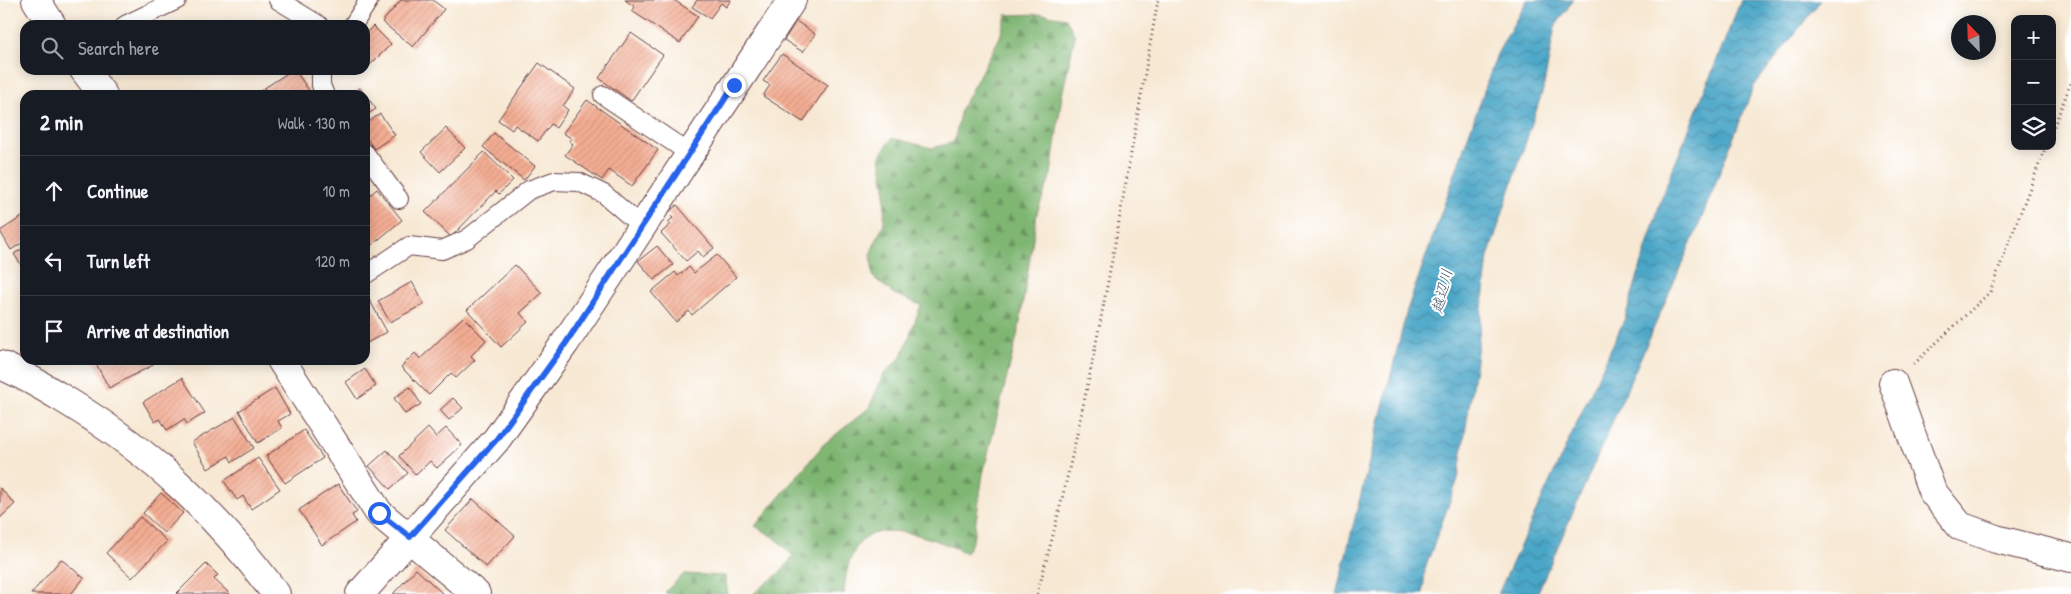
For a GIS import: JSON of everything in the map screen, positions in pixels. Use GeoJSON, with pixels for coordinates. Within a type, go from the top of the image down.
{"type":"FeatureCollection","features":[{"type":"Feature","properties":{"kind":"street"},"geometry":{"type":"LineString","coordinates":[[36,0],[49,20]]}},
{"type":"Feature","properties":{"kind":"street"},"geometry":{"type":"LineString","coordinates":[[360,594],[496,440],[566,343],[688,153],[792,0]]}},
{"type":"Feature","properties":{"kind":"street"},"geometry":{"type":"LineString","coordinates":[[88,75],[99,90]]}},
{"type":"Feature","properties":{"kind":"street"},"geometry":{"type":"LineString","coordinates":[[284,365],[379,513],[476,594]]}},
{"type":"Feature","properties":{"kind":"street"},"geometry":{"type":"LineString","coordinates":[[22,366],[111,428],[169,474],[229,533],[276,594]]}},
{"type":"Feature","properties":{"kind":"street"},"geometry":{"type":"LineString","coordinates":[[1894,383],[1932,492],[1960,526],[1996,539],[2071,558]]}},
{"type":"Feature","properties":{"kind":"lane"},"geometry":{"type":"LineString","coordinates":[[135,20],[177,0]]}},
{"type":"Feature","properties":{"kind":"lane"},"geometry":{"type":"LineString","coordinates":[[278,0],[311,20]]}},
{"type":"Feature","properties":{"kind":"lane"},"geometry":{"type":"LineString","coordinates":[[356,20],[369,0]]}},
{"type":"Feature","properties":{"kind":"lane"},"geometry":{"type":"LineString","coordinates":[[321,75],[323,90]]}},
{"type":"Feature","properties":{"kind":"lane"},"geometry":{"type":"LineString","coordinates":[[603,95],[688,153]]}},
{"type":"Feature","properties":{"kind":"lane"},"geometry":{"type":"LineString","coordinates":[[370,160],[399,199]]}},
{"type":"Feature","properties":{"kind":"lane"},"geometry":{"type":"LineString","coordinates":[[370,272],[409,246],[442,250],[467,239],[529,190],[554,181],[579,182],[604,194],[641,226]]}},
{"type":"Feature","properties":{"kind":"path"},"geometry":{"type":"LineString","coordinates":[[1037,594],[1062,507],[1090,374],[1158,0]]}},
{"type":"Feature","properties":{"kind":"path"},"geometry":{"type":"LineString","coordinates":[[2056,121],[2071,83]]}},
{"type":"Feature","properties":{"kind":"path"},"geometry":{"type":"LineString","coordinates":[[1894,383],[1990,292],[2044,150]]}},
{"type":"Feature","properties":{"kind":"green space"},"geometry":{"type":"Polygon","coordinates":[[[1042,14],[1066,18],[1075,36],[1062,95],[1051,174],[1037,213],[1019,328],[983,474],[973,541],[966,553],[946,544],[909,533],[886,531],[876,533],[867,536],[855,549],[848,567],[844,594],[753,594],[783,570],[793,556],[774,537],[755,526],[824,444],[869,408],[883,375],[902,356],[921,305],[894,294],[873,277],[871,252],[884,223],[885,187],[880,156],[892,138],[932,148],[954,142],[961,109],[1000,37],[1006,15],[1042,14]]]}},
{"type":"Feature","properties":{"kind":"green space"},"geometry":{"type":"Polygon","coordinates":[[[684,574],[725,576],[728,594],[667,594],[665,592],[684,574]]]}},
{"type":"Feature","properties":{"kind":"water","name":"越辺川"},"geometry":{"type":"Polygon","coordinates":[[[1527,0],[1573,0],[1555,27],[1543,90],[1488,257],[1476,361],[1458,479],[1425,569],[1423,594],[1336,594],[1407,310],[1497,54],[1527,0]]]}},
{"type":"Feature","properties":{"kind":"water"},"geometry":{"type":"Polygon","coordinates":[[[1741,0],[1821,0],[1754,86],[1699,225],[1537,594],[1498,594],[1625,318],[1662,196],[1741,0]]]}},
{"type":"Feature","properties":{"kind":"building"},"geometry":{"type":"Polygon","coordinates":[[[401,0],[433,0],[444,9],[413,47],[382,22],[401,0]]]}},
{"type":"Feature","properties":{"kind":"building"},"geometry":{"type":"Polygon","coordinates":[[[625,0],[674,0],[698,16],[680,43],[632,11],[635,7],[625,0]]]}},
{"type":"Feature","properties":{"kind":"building"},"geometry":{"type":"Polygon","coordinates":[[[697,0],[731,0],[726,7],[721,3],[710,18],[692,7],[697,0]]]}},
{"type":"Feature","properties":{"kind":"building"},"geometry":{"type":"Polygon","coordinates":[[[796,21],[815,34],[803,52],[784,40],[796,21]]]}},
{"type":"Feature","properties":{"kind":"building"},"geometry":{"type":"Polygon","coordinates":[[[373,26],[391,44],[370,65],[370,29],[373,26]]]}},
{"type":"Feature","properties":{"kind":"building"},"geometry":{"type":"Polygon","coordinates":[[[631,33],[663,55],[631,101],[599,78],[631,33]]]}},
{"type":"Feature","properties":{"kind":"building"},"geometry":{"type":"Polygon","coordinates":[[[782,54],[828,85],[803,122],[763,96],[770,85],[763,81],[782,54]]]}},
{"type":"Feature","properties":{"kind":"building"},"geometry":{"type":"Polygon","coordinates":[[[539,63],[575,89],[563,106],[568,110],[556,128],[551,124],[538,141],[515,125],[512,130],[498,120],[539,63]]]}},
{"type":"Feature","properties":{"kind":"building"},"geometry":{"type":"Polygon","coordinates":[[[284,75],[298,75],[309,90],[262,90],[284,75]]]}},
{"type":"Feature","properties":{"kind":"building"},"geometry":{"type":"Polygon","coordinates":[[[587,100],[658,150],[632,186],[609,170],[602,180],[565,155],[573,144],[569,141],[571,138],[563,133],[587,100]]]}},
{"type":"Feature","properties":{"kind":"building"},"geometry":{"type":"Polygon","coordinates":[[[370,101],[376,109],[370,113],[370,101]]]}},
{"type":"Feature","properties":{"kind":"building"},"geometry":{"type":"Polygon","coordinates":[[[380,114],[395,135],[374,149],[370,143],[370,121],[380,114]]]}},
{"type":"Feature","properties":{"kind":"building"},"geometry":{"type":"Polygon","coordinates":[[[446,128],[465,148],[440,172],[421,152],[446,128]]]}},
{"type":"Feature","properties":{"kind":"building"},"geometry":{"type":"Polygon","coordinates":[[[494,133],[535,166],[524,180],[483,147],[494,133]]]}},
{"type":"Feature","properties":{"kind":"building"},"geometry":{"type":"Polygon","coordinates":[[[484,152],[513,180],[499,194],[496,191],[451,237],[425,212],[484,152]]]}},
{"type":"Feature","properties":{"kind":"building"},"geometry":{"type":"Polygon","coordinates":[[[377,189],[402,220],[372,245],[370,242],[370,195],[377,189]]]}},
{"type":"Feature","properties":{"kind":"building"},"geometry":{"type":"Polygon","coordinates":[[[677,205],[714,248],[703,257],[698,251],[686,261],[661,233],[671,224],[668,222],[673,218],[668,213],[677,205]]]}},
{"type":"Feature","properties":{"kind":"building"},"geometry":{"type":"Polygon","coordinates":[[[20,218],[20,244],[11,250],[0,231],[20,218]]]}},
{"type":"Feature","properties":{"kind":"building"},"geometry":{"type":"Polygon","coordinates":[[[657,246],[673,265],[654,280],[638,261],[657,246]]]}},
{"type":"Feature","properties":{"kind":"building"},"geometry":{"type":"Polygon","coordinates":[[[20,250],[20,263],[14,254],[20,250]]]}},
{"type":"Feature","properties":{"kind":"building"},"geometry":{"type":"Polygon","coordinates":[[[717,255],[736,277],[692,315],[689,311],[676,322],[651,292],[675,272],[678,276],[689,267],[694,273],[717,255]]]}},
{"type":"Feature","properties":{"kind":"building"},"geometry":{"type":"Polygon","coordinates":[[[515,265],[542,293],[520,313],[528,322],[501,347],[467,310],[515,265]]]}},
{"type":"Feature","properties":{"kind":"building"},"geometry":{"type":"Polygon","coordinates":[[[412,282],[424,304],[390,322],[378,301],[412,282]]]}},
{"type":"Feature","properties":{"kind":"building"},"geometry":{"type":"Polygon","coordinates":[[[370,301],[387,332],[370,341],[370,301]]]}},
{"type":"Feature","properties":{"kind":"building"},"geometry":{"type":"Polygon","coordinates":[[[463,317],[486,340],[471,356],[475,360],[456,378],[451,373],[429,395],[401,367],[415,353],[420,359],[463,317]]]}},
{"type":"Feature","properties":{"kind":"building"},"geometry":{"type":"Polygon","coordinates":[[[97,365],[153,365],[109,388],[97,365]]]}},
{"type":"Feature","properties":{"kind":"building"},"geometry":{"type":"Polygon","coordinates":[[[365,369],[376,386],[357,399],[346,382],[365,369]]]}},
{"type":"Feature","properties":{"kind":"building"},"geometry":{"type":"Polygon","coordinates":[[[182,378],[205,413],[187,424],[184,419],[167,430],[160,419],[155,422],[143,402],[182,378]]]}},
{"type":"Feature","properties":{"kind":"building"},"geometry":{"type":"Polygon","coordinates":[[[410,387],[421,404],[405,414],[394,398],[410,387]]]}},
{"type":"Feature","properties":{"kind":"building"},"geometry":{"type":"Polygon","coordinates":[[[275,388],[290,414],[278,421],[282,428],[258,443],[239,411],[275,388]]]}},
{"type":"Feature","properties":{"kind":"building"},"geometry":{"type":"Polygon","coordinates":[[[453,398],[463,408],[449,420],[440,410],[453,398]]]}},
{"type":"Feature","properties":{"kind":"building"},"geometry":{"type":"Polygon","coordinates":[[[235,417],[254,448],[232,462],[229,456],[208,469],[192,442],[235,417]]]}},
{"type":"Feature","properties":{"kind":"building"},"geometry":{"type":"Polygon","coordinates":[[[428,428],[436,437],[446,428],[462,445],[437,468],[430,461],[416,475],[399,456],[428,428]]]}},
{"type":"Feature","properties":{"kind":"building"},"geometry":{"type":"Polygon","coordinates":[[[304,430],[323,458],[285,483],[266,456],[304,430]]]}},
{"type":"Feature","properties":{"kind":"building"},"geometry":{"type":"Polygon","coordinates":[[[387,450],[408,473],[390,489],[369,466],[387,450]]]}},
{"type":"Feature","properties":{"kind":"building"},"geometry":{"type":"Polygon","coordinates":[[[258,458],[280,489],[251,509],[243,496],[237,500],[224,481],[258,458]]]}},
{"type":"Feature","properties":{"kind":"building"},"geometry":{"type":"Polygon","coordinates":[[[338,484],[357,512],[352,515],[356,522],[322,545],[299,510],[338,484]]]}},
{"type":"Feature","properties":{"kind":"building"},"geometry":{"type":"Polygon","coordinates":[[[0,488],[15,504],[0,518],[0,488]]]}},
{"type":"Feature","properties":{"kind":"building"},"geometry":{"type":"Polygon","coordinates":[[[161,493],[183,513],[164,533],[143,513],[161,493]]]}},
{"type":"Feature","properties":{"kind":"building"},"geometry":{"type":"Polygon","coordinates":[[[473,499],[515,536],[486,567],[445,530],[473,499]]]}},
{"type":"Feature","properties":{"kind":"building"},"geometry":{"type":"Polygon","coordinates":[[[140,517],[167,541],[132,578],[106,553],[140,517]]]}},
{"type":"Feature","properties":{"kind":"building"},"geometry":{"type":"Polygon","coordinates":[[[61,559],[84,578],[71,594],[31,594],[61,559]]]}},
{"type":"Feature","properties":{"kind":"building"},"geometry":{"type":"Polygon","coordinates":[[[206,564],[218,575],[214,579],[230,594],[176,594],[206,564]]]}},
{"type":"Feature","properties":{"kind":"building"},"geometry":{"type":"Polygon","coordinates":[[[416,569],[443,594],[393,594],[416,569]]]}},
{"type":"Feature","properties":{"kind":"route"},"geometry":{"type":"LineString","coordinates":[[379,513],[410,537],[496,440],[566,343],[734,85]]}}]}
